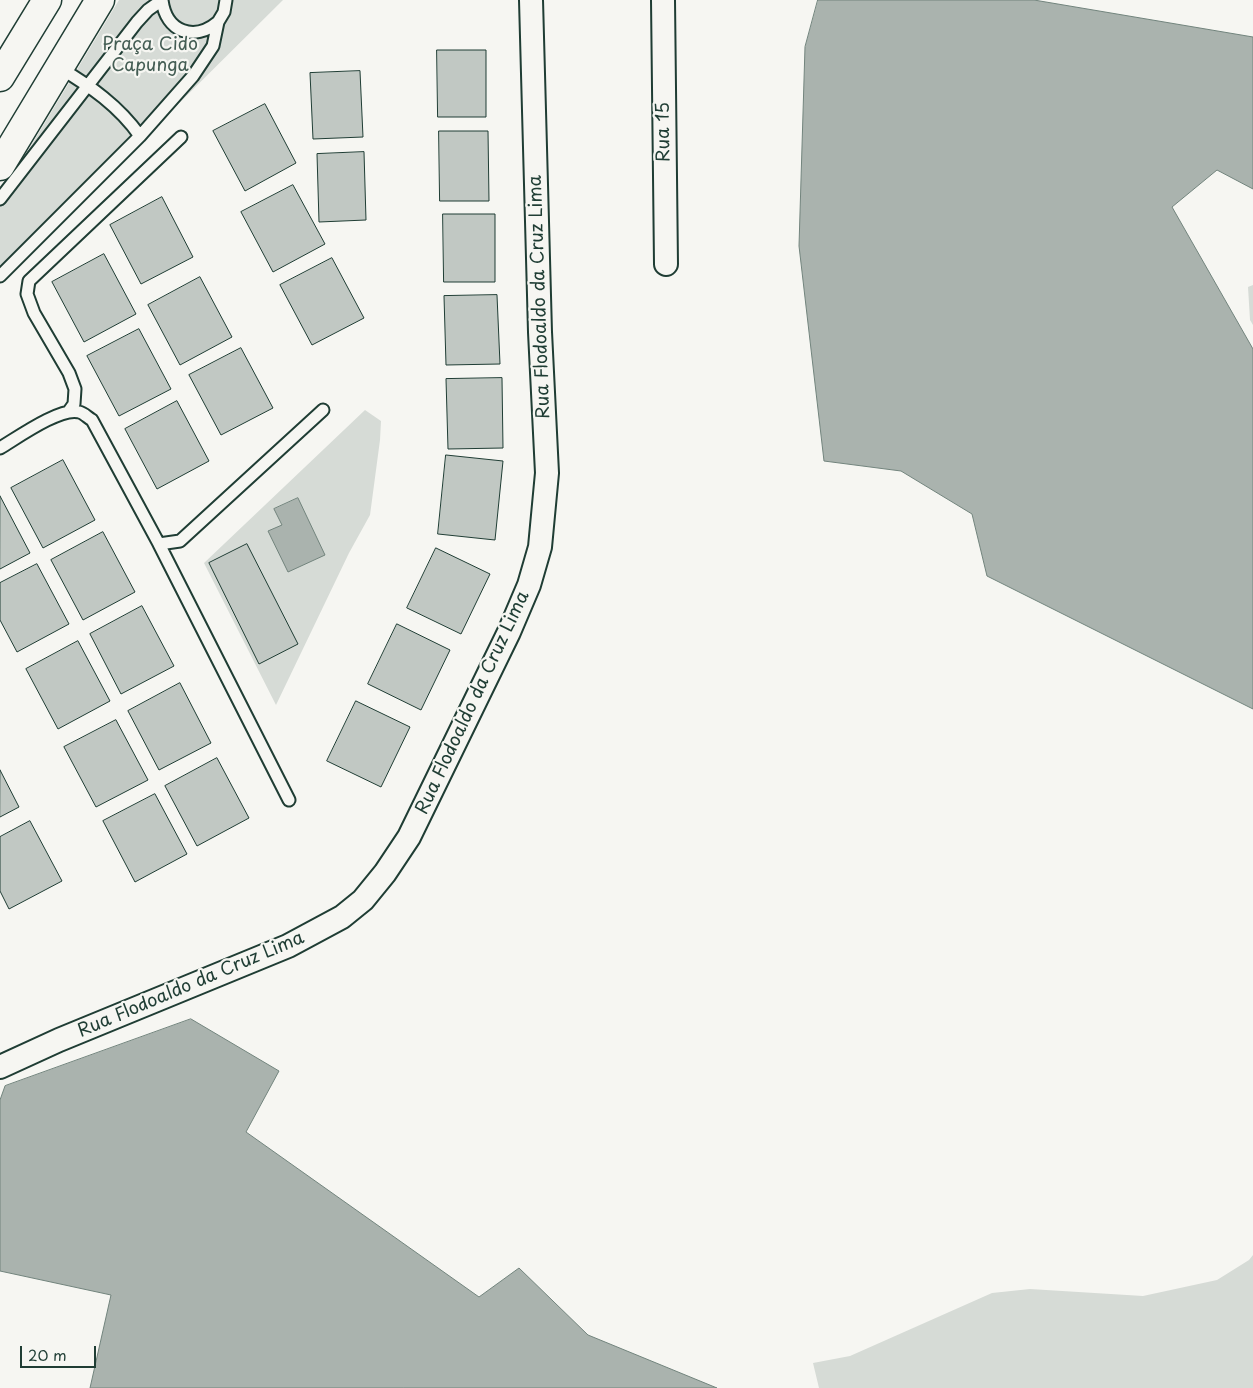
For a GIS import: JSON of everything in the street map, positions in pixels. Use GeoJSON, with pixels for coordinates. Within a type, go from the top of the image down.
{"type":"FeatureCollection","features":[{"type":"Feature","properties":{"kind":"street"},"geometry":{"type":"LineString","coordinates":[[0,77],[47,0]]}},
{"type":"Feature","properties":{"kind":"street"},"geometry":{"type":"LineString","coordinates":[[0,166],[100,0]]}},
{"type":"Feature","properties":{"kind":"street","name":"Rua Flodoaldo da Cruz Lima"},"geometry":{"type":"LineString","coordinates":[[0,1067],[59,1040],[288,946],[335,921],[362,900],[385,873],[409,837],[510,632],[529,585],[540,547],[547,473],[540,322],[531,0]]}},
{"type":"Feature","properties":{"kind":"street","name":"Rua 15"},"geometry":{"type":"LineString","coordinates":[[663,0],[666,264]]}},
{"type":"Feature","properties":{"kind":"lane"},"geometry":{"type":"LineString","coordinates":[[162,0],[163,11],[169,21],[178,28],[188,32],[199,33],[210,29],[218,22],[224,12],[226,0]]}},
{"type":"Feature","properties":{"kind":"lane"},"geometry":{"type":"LineString","coordinates":[[0,199],[148,10],[162,0]]}},
{"type":"Feature","properties":{"kind":"lane"},"geometry":{"type":"LineString","coordinates":[[0,276],[140,136],[193,76],[213,46],[218,22]]}},
{"type":"Feature","properties":{"kind":"lane"},"geometry":{"type":"LineString","coordinates":[[60,68],[88,85],[128,118],[140,136]]}},
{"type":"Feature","properties":{"kind":"lane"},"geometry":{"type":"LineString","coordinates":[[69,411],[74,404],[75,389],[69,374],[34,313],[28,294],[29,281],[181,137]]}},
{"type":"Feature","properties":{"kind":"lane"},"geometry":{"type":"LineString","coordinates":[[159,544],[180,541],[323,410]]}},
{"type":"Feature","properties":{"kind":"lane"},"geometry":{"type":"LineString","coordinates":[[0,448],[57,415],[69,411],[80,412],[92,420],[159,544],[289,800]]}},
{"type":"Feature","properties":{"kind":"green space","name":"Praça Cido Capunga"},"geometry":{"type":"Polygon","coordinates":[[[119,0],[283,0],[0,281],[0,197],[119,0]]]}},
{"type":"Feature","properties":{"kind":"green space"},"geometry":{"type":"Polygon","coordinates":[[[1253,285],[1253,325],[1250,320],[1248,287],[1253,285]]]}},
{"type":"Feature","properties":{"kind":"green space"},"geometry":{"type":"Polygon","coordinates":[[[365,410],[381,421],[370,515],[349,553],[276,705],[204,563],[365,410]]]}},
{"type":"Feature","properties":{"kind":"green space"},"geometry":{"type":"Polygon","coordinates":[[[1253,1255],[1253,1388],[819,1388],[813,1363],[850,1356],[992,1293],[1030,1289],[1143,1296],[1217,1280],[1249,1260],[1253,1255]]]}},
{"type":"Feature","properties":{"kind":"shaded area"},"geometry":{"type":"Polygon","coordinates":[[[818,0],[1034,0],[1253,37],[1253,189],[1217,170],[1172,207],[1253,349],[1253,709],[987,576],[972,514],[901,471],[824,461],[799,246],[805,47],[818,0]]]}},
{"type":"Feature","properties":{"kind":"shaded area"},"geometry":{"type":"Polygon","coordinates":[[[298,498],[325,555],[288,572],[268,531],[282,525],[274,509],[298,498]]]}},
{"type":"Feature","properties":{"kind":"shaded area"},"geometry":{"type":"Polygon","coordinates":[[[191,1019],[279,1071],[246,1132],[479,1297],[519,1268],[588,1335],[717,1388],[90,1388],[111,1295],[0,1271],[0,1100],[5,1086],[191,1019]]]}},
{"type":"Feature","properties":{"kind":"building"},"geometry":{"type":"Polygon","coordinates":[[[437,50],[486,50],[486,117],[438,117],[437,50]]]}},
{"type":"Feature","properties":{"kind":"building"},"geometry":{"type":"Polygon","coordinates":[[[360,71],[363,137],[313,139],[310,73],[360,71]]]}},
{"type":"Feature","properties":{"kind":"building"},"geometry":{"type":"Polygon","coordinates":[[[265,104],[296,163],[245,191],[213,131],[265,104]]]}},
{"type":"Feature","properties":{"kind":"building"},"geometry":{"type":"Polygon","coordinates":[[[439,131],[488,131],[489,201],[440,201],[439,131]]]}},
{"type":"Feature","properties":{"kind":"building"},"geometry":{"type":"Polygon","coordinates":[[[364,152],[366,220],[319,222],[317,154],[364,152]]]}},
{"type":"Feature","properties":{"kind":"building"},"geometry":{"type":"Polygon","coordinates":[[[293,185],[325,244],[273,272],[241,212],[293,185]]]}},
{"type":"Feature","properties":{"kind":"building"},"geometry":{"type":"Polygon","coordinates":[[[162,197],[193,257],[141,284],[110,225],[162,197]]]}},
{"type":"Feature","properties":{"kind":"building"},"geometry":{"type":"Polygon","coordinates":[[[443,214],[495,214],[495,282],[444,282],[443,214]]]}},
{"type":"Feature","properties":{"kind":"building"},"geometry":{"type":"Polygon","coordinates":[[[104,254],[136,314],[84,342],[52,282],[104,254]]]}},
{"type":"Feature","properties":{"kind":"building"},"geometry":{"type":"Polygon","coordinates":[[[332,258],[364,318],[312,345],[280,285],[332,258]]]}},
{"type":"Feature","properties":{"kind":"building"},"geometry":{"type":"Polygon","coordinates":[[[200,277],[232,337],[180,365],[148,305],[200,277]]]}},
{"type":"Feature","properties":{"kind":"building"},"geometry":{"type":"Polygon","coordinates":[[[497,295],[500,364],[446,365],[444,296],[497,295]]]}},
{"type":"Feature","properties":{"kind":"building"},"geometry":{"type":"Polygon","coordinates":[[[139,329],[171,389],[119,416],[87,356],[139,329]]]}},
{"type":"Feature","properties":{"kind":"building"},"geometry":{"type":"Polygon","coordinates":[[[241,348],[273,408],[221,435],[189,375],[241,348]]]}},
{"type":"Feature","properties":{"kind":"building"},"geometry":{"type":"Polygon","coordinates":[[[502,378],[503,448],[448,449],[446,379],[502,378]]]}},
{"type":"Feature","properties":{"kind":"building"},"geometry":{"type":"Polygon","coordinates":[[[177,401],[209,461],[157,489],[125,429],[177,401]]]}},
{"type":"Feature","properties":{"kind":"building"},"geometry":{"type":"Polygon","coordinates":[[[446,455],[503,461],[495,540],[438,534],[446,455]]]}},
{"type":"Feature","properties":{"kind":"building"},"geometry":{"type":"Polygon","coordinates":[[[63,460],[95,520],[43,548],[11,488],[63,460]]]}},
{"type":"Feature","properties":{"kind":"building"},"geometry":{"type":"Polygon","coordinates":[[[0,496],[30,553],[0,569],[0,496]]]}},
{"type":"Feature","properties":{"kind":"building"},"geometry":{"type":"Polygon","coordinates":[[[103,532],[135,592],[83,620],[51,560],[103,532]]]}},
{"type":"Feature","properties":{"kind":"building"},"geometry":{"type":"Polygon","coordinates":[[[247,544],[298,644],[259,664],[209,563],[247,544]]]}},
{"type":"Feature","properties":{"kind":"building"},"geometry":{"type":"Polygon","coordinates":[[[436,548],[490,574],[461,634],[407,608],[436,548]]]}},
{"type":"Feature","properties":{"kind":"building"},"geometry":{"type":"Polygon","coordinates":[[[37,564],[69,624],[17,652],[0,620],[0,583],[37,564]]]}},
{"type":"Feature","properties":{"kind":"building"},"geometry":{"type":"Polygon","coordinates":[[[142,606],[174,666],[121,694],[90,634],[142,606]]]}},
{"type":"Feature","properties":{"kind":"building"},"geometry":{"type":"Polygon","coordinates":[[[397,624],[450,650],[421,710],[368,684],[397,624]]]}},
{"type":"Feature","properties":{"kind":"building"},"geometry":{"type":"Polygon","coordinates":[[[78,641],[110,701],[58,729],[26,669],[78,641]]]}},
{"type":"Feature","properties":{"kind":"building"},"geometry":{"type":"Polygon","coordinates":[[[180,683],[211,743],[159,770],[128,711],[180,683]]]}},
{"type":"Feature","properties":{"kind":"building"},"geometry":{"type":"Polygon","coordinates":[[[356,701],[410,727],[381,787],[327,761],[356,701]]]}},
{"type":"Feature","properties":{"kind":"building"},"geometry":{"type":"Polygon","coordinates":[[[116,720],[148,780],[96,807],[64,747],[116,720]]]}},
{"type":"Feature","properties":{"kind":"building"},"geometry":{"type":"Polygon","coordinates":[[[217,758],[249,818],[197,846],[165,786],[217,758]]]}},
{"type":"Feature","properties":{"kind":"building"},"geometry":{"type":"Polygon","coordinates":[[[0,770],[19,807],[0,817],[0,770]]]}},
{"type":"Feature","properties":{"kind":"building"},"geometry":{"type":"Polygon","coordinates":[[[155,794],[187,854],[135,882],[103,821],[155,794]]]}},
{"type":"Feature","properties":{"kind":"building"},"geometry":{"type":"Polygon","coordinates":[[[30,821],[62,881],[9,909],[0,891],[0,837],[30,821]]]}}]}
